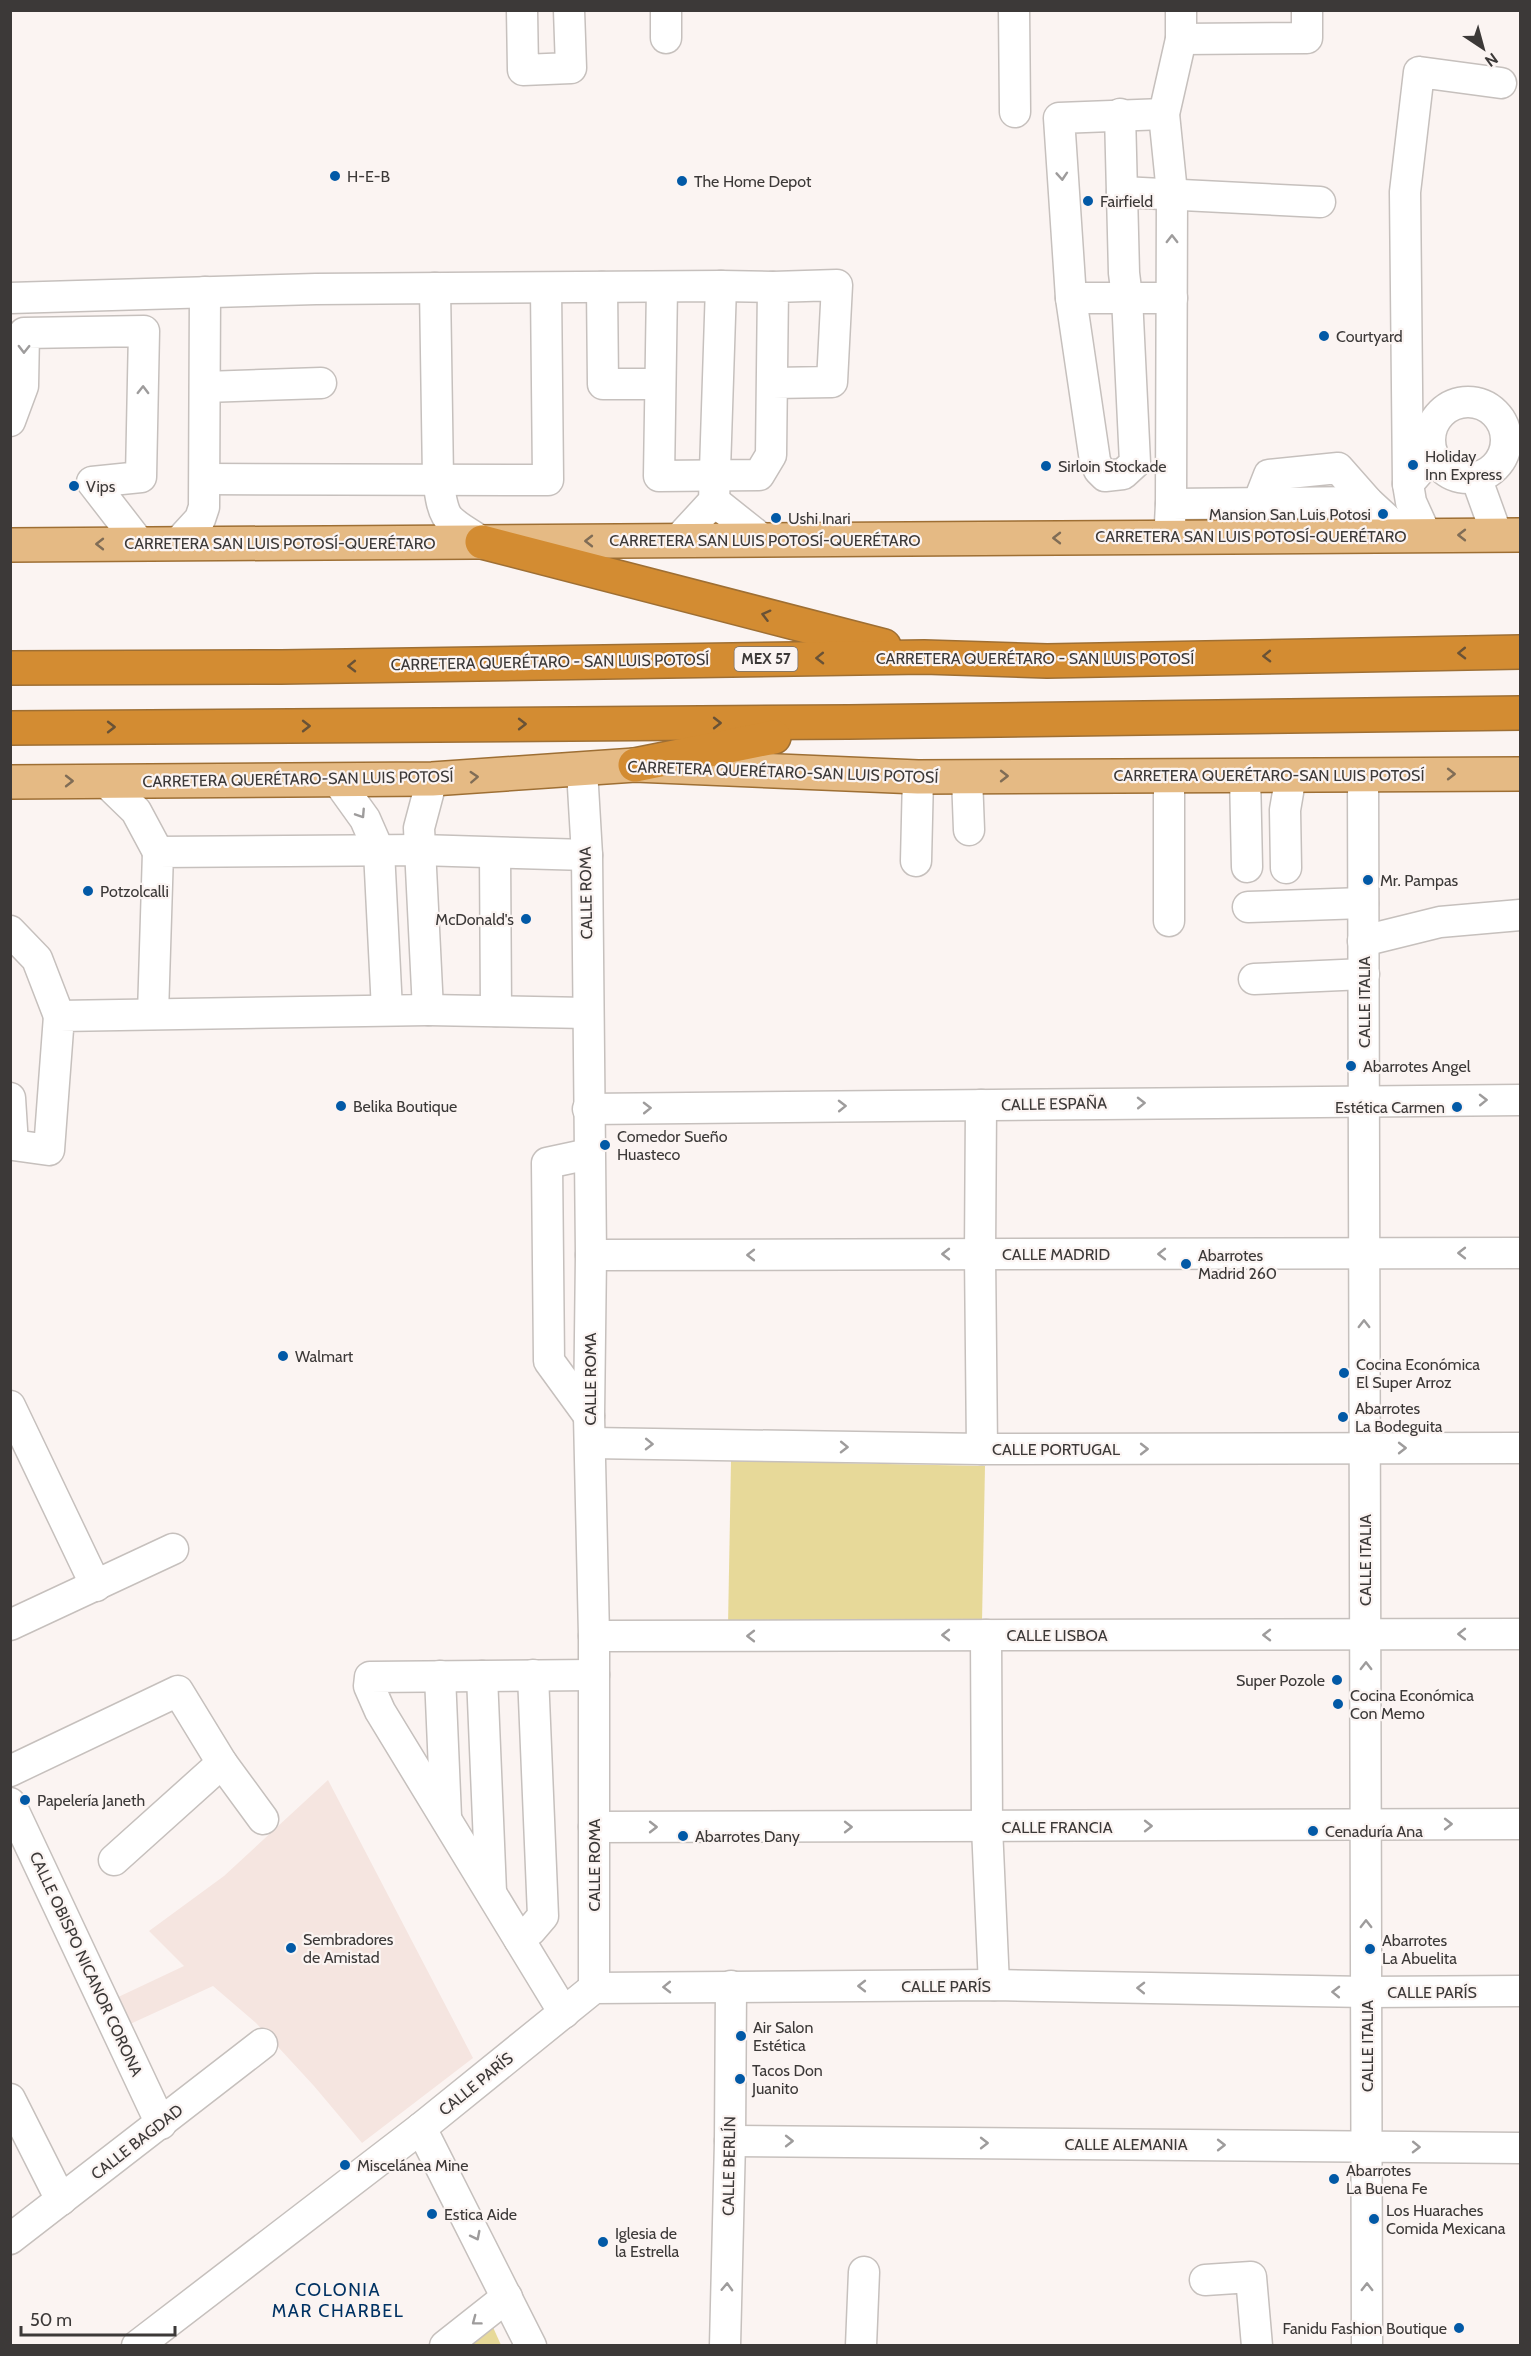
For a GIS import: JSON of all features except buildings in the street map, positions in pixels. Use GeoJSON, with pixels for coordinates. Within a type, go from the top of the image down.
{"type":"FeatureCollection","features":[{"type":"Feature","properties":{"kind":"highway"},"geometry":{"type":"LineString","coordinates":[[482,542],[924,657]]}},
{"type":"Feature","properties":{"kind":"highway","name":"CARRETERA QUERÉTARO - SAN LUIS POTOSÍ"},"geometry":{"type":"LineString","coordinates":[[10,668],[328,666],[924,657],[1047,661],[1521,652]]}},
{"type":"Feature","properties":{"kind":"highway"},"geometry":{"type":"LineString","coordinates":[[10,728],[849,722],[1521,713]]}},
{"type":"Feature","properties":{"kind":"highway"},"geometry":{"type":"LineString","coordinates":[[634,765],[849,722]]}},
{"type":"Feature","properties":{"kind":"main road","name":"CARRETERA SAN LUIS POTOSÍ-QUERÉTARO"},"geometry":{"type":"LineString","coordinates":[[10,545],[1509,535]]}},
{"type":"Feature","properties":{"kind":"main road","name":"CARRETERA QUERÉTARO-SAN LUIS POTOSÍ"},"geometry":{"type":"LineString","coordinates":[[11,785],[105,781],[432,779],[634,765],[918,777],[1521,774]]}},
{"type":"Feature","properties":{"kind":"street"},"geometry":{"type":"LineString","coordinates":[[522,10],[523,70],[571,68],[569,10]]}},
{"type":"Feature","properties":{"kind":"street"},"geometry":{"type":"LineString","coordinates":[[1014,10],[1015,112]]}},
{"type":"Feature","properties":{"kind":"street"},"geometry":{"type":"LineString","coordinates":[[1170,537],[1172,193],[1164,114],[1181,25],[1307,38],[1307,10]]}},
{"type":"Feature","properties":{"kind":"street"},"geometry":{"type":"LineString","coordinates":[[1415,535],[1408,484],[1406,192],[1419,72],[1501,83]]}},
{"type":"Feature","properties":{"kind":"street"},"geometry":{"type":"LineString","coordinates":[[1119,114],[1124,273],[1135,463],[1123,474],[1105,476],[1095,461],[1071,298],[1059,118],[1119,114],[1164,114]]}},
{"type":"Feature","properties":{"kind":"street"},"geometry":{"type":"LineString","coordinates":[[1122,192],[1320,202]]}},
{"type":"Feature","properties":{"kind":"street"},"geometry":{"type":"LineString","coordinates":[[10,298],[435,288],[837,285],[832,382],[773,383]]}},
{"type":"Feature","properties":{"kind":"street"},"geometry":{"type":"LineString","coordinates":[[678,540],[714,489],[721,286]]}},
{"type":"Feature","properties":{"kind":"street"},"geometry":{"type":"LineString","coordinates":[[662,287],[659,476],[714,489],[759,475],[771,455],[773,287]]}},
{"type":"Feature","properties":{"kind":"street"},"geometry":{"type":"LineString","coordinates":[[435,288],[438,479],[442,510],[447,519],[482,542]]}},
{"type":"Feature","properties":{"kind":"street"},"geometry":{"type":"LineString","coordinates":[[205,479],[548,480],[546,288]]}},
{"type":"Feature","properties":{"kind":"street"},"geometry":{"type":"LineString","coordinates":[[602,288],[603,384],[660,384]]}},
{"type":"Feature","properties":{"kind":"street"},"geometry":{"type":"LineString","coordinates":[[178,543],[200,519],[204,507],[205,292]]}},
{"type":"Feature","properties":{"kind":"street"},"geometry":{"type":"LineString","coordinates":[[1071,298],[1172,298]]}},
{"type":"Feature","properties":{"kind":"street"},"geometry":{"type":"LineString","coordinates":[[10,421],[23,386],[24,333],[144,331],[141,477],[92,482],[140,544]]}},
{"type":"Feature","properties":{"kind":"street"},"geometry":{"type":"LineString","coordinates":[[205,387],[321,383]]}},
{"type":"Feature","properties":{"kind":"street"},"geometry":{"type":"LineString","coordinates":[[1474,402],[1495,412],[1506,433],[1506,445],[1512,456],[1487,473],[1476,477],[1464,478],[1452,475],[1435,459],[1431,444],[1432,429],[1442,412],[1462,403],[1474,402]]}},
{"type":"Feature","properties":{"kind":"street"},"geometry":{"type":"LineString","coordinates":[[1408,484],[1420,470],[1435,459]]}},
{"type":"Feature","properties":{"kind":"street"},"geometry":{"type":"LineString","coordinates":[[1245,536],[1269,475],[1338,468],[1368,502],[1415,535]]}},
{"type":"Feature","properties":{"kind":"street"},"geometry":{"type":"LineString","coordinates":[[1318,470],[1320,502]]}},
{"type":"Feature","properties":{"kind":"street"},"geometry":{"type":"LineString","coordinates":[[1476,477],[1509,535]]}},
{"type":"Feature","properties":{"kind":"street"},"geometry":{"type":"LineString","coordinates":[[714,489],[763,540]]}},
{"type":"Feature","properties":{"kind":"street"},"geometry":{"type":"LineString","coordinates":[[1171,504],[1368,502]]}},
{"type":"Feature","properties":{"kind":"street","name":"CALLE ROMA"},"geometry":{"type":"LineString","coordinates":[[582,770],[587,855],[591,1256],[594,1988]]}},
{"type":"Feature","properties":{"kind":"street","name":"CALLE ITALIA"},"geometry":{"type":"LineString","coordinates":[[1363,774],[1367,2346]]}},
{"type":"Feature","properties":{"kind":"street"},"geometry":{"type":"LineString","coordinates":[[1245,775],[1247,867]]}},
{"type":"Feature","properties":{"kind":"street"},"geometry":{"type":"LineString","coordinates":[[1286,868],[1286,810],[1291,775]]}},
{"type":"Feature","properties":{"kind":"street"},"geometry":{"type":"LineString","coordinates":[[1168,776],[1168,921]]}},
{"type":"Feature","properties":{"kind":"street"},"geometry":{"type":"LineString","coordinates":[[916,861],[918,777]]}},
{"type":"Feature","properties":{"kind":"street"},"geometry":{"type":"LineString","coordinates":[[967,777],[969,830]]}},
{"type":"Feature","properties":{"kind":"street"},"geometry":{"type":"LineString","coordinates":[[428,1010],[419,828],[432,779]]}},
{"type":"Feature","properties":{"kind":"street"},"geometry":{"type":"LineString","coordinates":[[337,780],[365,819],[379,851],[387,1010]]}},
{"type":"Feature","properties":{"kind":"street"},"geometry":{"type":"LineString","coordinates":[[105,781],[136,811],[158,852],[153,1014]]}},
{"type":"Feature","properties":{"kind":"street"},"geometry":{"type":"LineString","coordinates":[[158,852],[420,850],[587,855]]}},
{"type":"Feature","properties":{"kind":"street"},"geometry":{"type":"LineString","coordinates":[[495,853],[496,1011]]}},
{"type":"Feature","properties":{"kind":"street"},"geometry":{"type":"LineString","coordinates":[[1248,907],[1363,903]]}},
{"type":"Feature","properties":{"kind":"street"},"geometry":{"type":"LineString","coordinates":[[1364,941],[1440,922],[1521,915]]}},
{"type":"Feature","properties":{"kind":"street"},"geometry":{"type":"LineString","coordinates":[[10,931],[37,959],[59,1016],[49,1150],[13,1145],[10,1098]]}},
{"type":"Feature","properties":{"kind":"street"},"geometry":{"type":"LineString","coordinates":[[1254,979],[1364,974]]}},
{"type":"Feature","properties":{"kind":"street"},"geometry":{"type":"LineString","coordinates":[[59,1016],[387,1010],[587,1013]]}},
{"type":"Feature","properties":{"kind":"street","name":"CALLE ESPAÑA"},"geometry":{"type":"LineString","coordinates":[[588,1109],[1521,1100]]}},
{"type":"Feature","properties":{"kind":"street"},"geometry":{"type":"LineString","coordinates":[[981,1105],[982,1449]]}},
{"type":"Feature","properties":{"kind":"street"},"geometry":{"type":"LineString","coordinates":[[589,1154],[547,1163],[547,1174],[549,1361],[590,1430]]}},
{"type":"Feature","properties":{"kind":"street","name":"CALLE MADRID"},"geometry":{"type":"LineString","coordinates":[[591,1256],[1521,1253]]}},
{"type":"Feature","properties":{"kind":"street"},"geometry":{"type":"LineString","coordinates":[[10,1406],[96,1586]]}},
{"type":"Feature","properties":{"kind":"street","name":"CALLE PORTUGAL"},"geometry":{"type":"LineString","coordinates":[[590,1430],[982,1449],[1521,1448]]}},
{"type":"Feature","properties":{"kind":"street"},"geometry":{"type":"LineString","coordinates":[[10,1625],[173,1549]]}},
{"type":"Feature","properties":{"kind":"street","name":"CALLE LISBOA"},"geometry":{"type":"LineString","coordinates":[[594,1636],[1521,1634]]}},
{"type":"Feature","properties":{"kind":"street"},"geometry":{"type":"LineString","coordinates":[[986,1635],[987,1827],[994,1985]]}},
{"type":"Feature","properties":{"kind":"street"},"geometry":{"type":"LineString","coordinates":[[519,1939],[531,1930],[543,1916],[533,1675]]}},
{"type":"Feature","properties":{"kind":"street"},"geometry":{"type":"LineString","coordinates":[[564,2013],[380,1711],[369,1686],[370,1677],[594,1675]]}},
{"type":"Feature","properties":{"kind":"street"},"geometry":{"type":"LineString","coordinates":[[440,1676],[446,1819]]}},
{"type":"Feature","properties":{"kind":"street"},"geometry":{"type":"LineString","coordinates":[[482,1676],[491,1893]]}},
{"type":"Feature","properties":{"kind":"street"},"geometry":{"type":"LineString","coordinates":[[10,1771],[178,1691],[222,1763],[264,1819]]}},
{"type":"Feature","properties":{"kind":"street"},"geometry":{"type":"LineString","coordinates":[[114,1860],[222,1763]]}},
{"type":"Feature","properties":{"kind":"street","name":"CALLE OBISPO NICANOR CORONA"},"geometry":{"type":"LineString","coordinates":[[10,1803],[161,2124]]}},
{"type":"Feature","properties":{"kind":"street","name":"CALLE FRANCIA"},"geometry":{"type":"LineString","coordinates":[[594,1827],[1521,1824]]}},
{"type":"Feature","properties":{"kind":"street","name":"CALLE PARÍS"},"geometry":{"type":"LineString","coordinates":[[137,2346],[421,2128],[594,1988],[994,1985],[1366,1992],[1521,1991]]}},
{"type":"Feature","properties":{"kind":"street","name":"CALLE BERLÍN"},"geometry":{"type":"LineString","coordinates":[[725,2346],[731,1986]]}},
{"type":"Feature","properties":{"kind":"street","name":"CALLE BAGDAD"},"geometry":{"type":"LineString","coordinates":[[10,2239],[262,2044]]}},
{"type":"Feature","properties":{"kind":"street"},"geometry":{"type":"LineString","coordinates":[[10,2099],[61,2200]]}},
{"type":"Feature","properties":{"kind":"street"},"geometry":{"type":"LineString","coordinates":[[421,2128],[531,2346]]}},
{"type":"Feature","properties":{"kind":"street","name":"CALLE ALEMANIA"},"geometry":{"type":"LineString","coordinates":[[730,2141],[1521,2148]]}},
{"type":"Feature","properties":{"kind":"street"},"geometry":{"type":"LineString","coordinates":[[861,2346],[864,2272]]}},
{"type":"Feature","properties":{"kind":"street"},"geometry":{"type":"LineString","coordinates":[[1205,2280],[1251,2277],[1257,2346]]}},
{"type":"Feature","properties":{"kind":"street"},"geometry":{"type":"LineString","coordinates":[[445,2346],[507,2297]]}},
{"type":"Feature","properties":{"kind":"shaded area"},"geometry":{"type":"Polygon","coordinates":[[[731,1461],[985,1466],[982,1622],[728,1626],[731,1461]]]}},
{"type":"Feature","properties":{"kind":"shaded area","name":"Sembradores de Amistad"},"geometry":{"type":"Polygon","coordinates":[[[328,1780],[473,2058],[362,2143],[256,2023],[213,1986],[128,2025],[114,1999],[184,1966],[149,1931],[224,1876],[328,1780]]]}},
{"type":"Feature","properties":{"kind":"shaded area"},"geometry":{"type":"Polygon","coordinates":[[[492,2325],[501,2345],[465,2346],[492,2325]]]}},
{"type":"Feature","properties":{"kind":"place","name":"H-E-B"},"geometry":{"type":"Point","coordinates":[335,176]}},
{"type":"Feature","properties":{"kind":"place","name":"The Home Depot"},"geometry":{"type":"Point","coordinates":[682,181]}},
{"type":"Feature","properties":{"kind":"place","name":"Fairfield"},"geometry":{"type":"Point","coordinates":[1088,201]}},
{"type":"Feature","properties":{"kind":"place","name":"Courtyard"},"geometry":{"type":"Point","coordinates":[1324,336]}},
{"type":"Feature","properties":{"kind":"place","name":"Holiday Inn Express"},"geometry":{"type":"Point","coordinates":[1413,465]}},
{"type":"Feature","properties":{"kind":"place","name":"Sirloin Stockade"},"geometry":{"type":"Point","coordinates":[1046,466]}},
{"type":"Feature","properties":{"kind":"place","name":"Vips"},"geometry":{"type":"Point","coordinates":[74,486]}},
{"type":"Feature","properties":{"kind":"place","name":"Mansion San Luis Potosi"},"geometry":{"type":"Point","coordinates":[1383,514]}},
{"type":"Feature","properties":{"kind":"place","name":"Ushi Inari"},"geometry":{"type":"Point","coordinates":[776,518]}},
{"type":"Feature","properties":{"kind":"place","name":"Mr. Pampas"},"geometry":{"type":"Point","coordinates":[1368,880]}},
{"type":"Feature","properties":{"kind":"place","name":"Potzolcalli"},"geometry":{"type":"Point","coordinates":[88,891]}},
{"type":"Feature","properties":{"kind":"place","name":"McDonald's"},"geometry":{"type":"Point","coordinates":[526,919]}},
{"type":"Feature","properties":{"kind":"place","name":"Abarrotes Angel"},"geometry":{"type":"Point","coordinates":[1351,1066]}},
{"type":"Feature","properties":{"kind":"place","name":"Belika Boutique"},"geometry":{"type":"Point","coordinates":[341,1106]}},
{"type":"Feature","properties":{"kind":"place","name":"Estética Carmen"},"geometry":{"type":"Point","coordinates":[1457,1107]}},
{"type":"Feature","properties":{"kind":"place","name":"Comedor Sueño Huasteco"},"geometry":{"type":"Point","coordinates":[605,1145]}},
{"type":"Feature","properties":{"kind":"place","name":"Abarrotes Madrid 260"},"geometry":{"type":"Point","coordinates":[1186,1264]}},
{"type":"Feature","properties":{"kind":"place","name":"Walmart"},"geometry":{"type":"Point","coordinates":[283,1356]}},
{"type":"Feature","properties":{"kind":"place","name":"Cocina Económica El Super Arroz"},"geometry":{"type":"Point","coordinates":[1344,1373]}},
{"type":"Feature","properties":{"kind":"place","name":"Abarrotes La Bodeguita"},"geometry":{"type":"Point","coordinates":[1343,1417]}},
{"type":"Feature","properties":{"kind":"place","name":"Super Pozole"},"geometry":{"type":"Point","coordinates":[1337,1680]}},
{"type":"Feature","properties":{"kind":"place","name":"Cocina Económica Con Memo"},"geometry":{"type":"Point","coordinates":[1338,1704]}},
{"type":"Feature","properties":{"kind":"place","name":"Papelería Janeth"},"geometry":{"type":"Point","coordinates":[25,1800]}},
{"type":"Feature","properties":{"kind":"place","name":"Cenaduría Ana"},"geometry":{"type":"Point","coordinates":[1313,1831]}},
{"type":"Feature","properties":{"kind":"place","name":"Abarrotes Dany"},"geometry":{"type":"Point","coordinates":[683,1836]}},
{"type":"Feature","properties":{"kind":"place","name":"Sembradores de Amistad"},"geometry":{"type":"Point","coordinates":[291,1948]}},
{"type":"Feature","properties":{"kind":"place","name":"Abarrotes La Abuelita"},"geometry":{"type":"Point","coordinates":[1370,1949]}},
{"type":"Feature","properties":{"kind":"place","name":"Air Salon Estética"},"geometry":{"type":"Point","coordinates":[741,2036]}},
{"type":"Feature","properties":{"kind":"place","name":"Tacos Don Juanito"},"geometry":{"type":"Point","coordinates":[740,2079]}},
{"type":"Feature","properties":{"kind":"place","name":"Miscelánea Mine"},"geometry":{"type":"Point","coordinates":[345,2165]}},
{"type":"Feature","properties":{"kind":"place","name":"Abarrotes La Buena Fe"},"geometry":{"type":"Point","coordinates":[1334,2179]}},
{"type":"Feature","properties":{"kind":"place","name":"Estica Aide"},"geometry":{"type":"Point","coordinates":[432,2214]}},
{"type":"Feature","properties":{"kind":"place","name":"Los Huaraches Comida Mexicana"},"geometry":{"type":"Point","coordinates":[1374,2219]}},
{"type":"Feature","properties":{"kind":"place","name":"Iglesia de la Estrella"},"geometry":{"type":"Point","coordinates":[603,2242]}},
{"type":"Feature","properties":{"kind":"place","name":"Fanidu Fashion Boutique"},"geometry":{"type":"Point","coordinates":[1459,2328]}},
{"type":"Feature","properties":{"kind":"district","name":"COLONIA MAR CHARBEL"},"geometry":{"type":"Point","coordinates":[338,2300]}}]}
